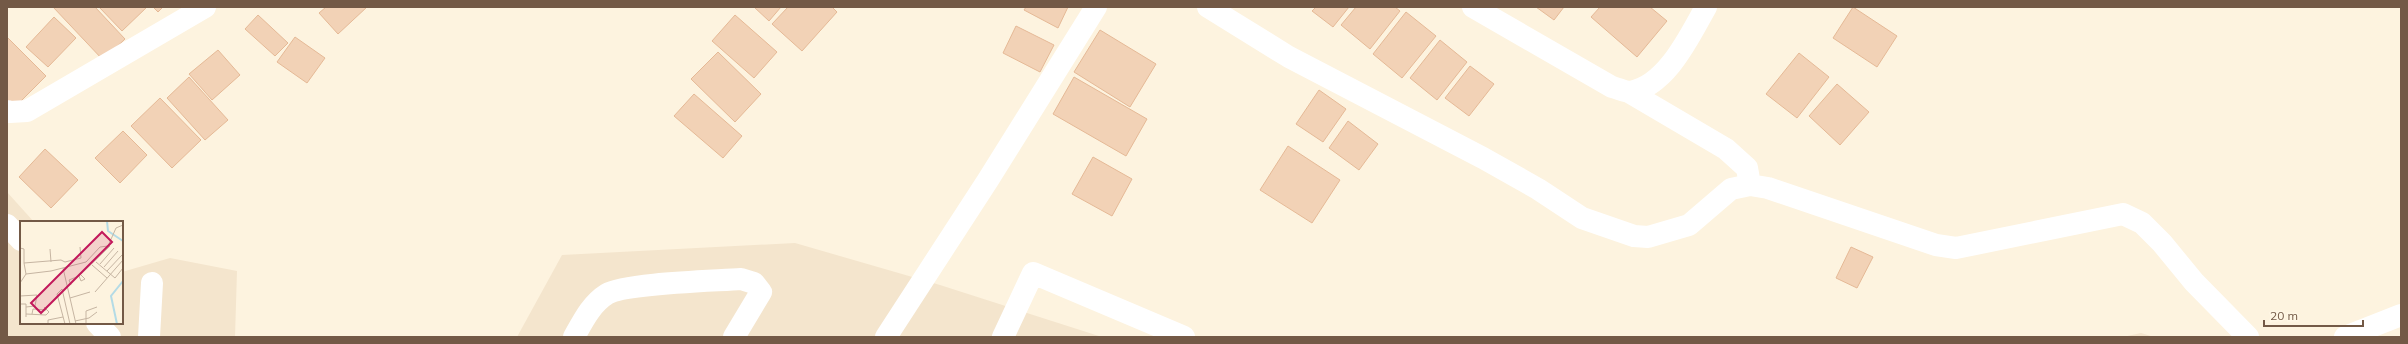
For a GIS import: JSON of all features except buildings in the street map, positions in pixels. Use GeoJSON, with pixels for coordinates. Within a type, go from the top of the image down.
{"type":"FeatureCollection","features":[{"type":"Feature","properties":{"kind":"street"},"geometry":{"type":"LineString","coordinates":[[7,110],[10,112],[27,111],[205,7]]}},
{"type":"Feature","properties":{"kind":"street"},"geometry":{"type":"LineString","coordinates":[[886,337],[988,180],[1096,7]]}},
{"type":"Feature","properties":{"kind":"street"},"geometry":{"type":"LineString","coordinates":[[1208,7],[1289,57],[1483,158],[1538,189],[1582,218],[1634,236],[1648,237],[1689,225],[1731,189],[1750,185],[1768,188],[1936,245],[1956,248],[2122,214],[2142,223],[2194,282],[2248,337]]}},
{"type":"Feature","properties":{"kind":"street"},"geometry":{"type":"LineString","coordinates":[[1473,7],[1612,87],[1629,92],[1726,149],[1747,168],[1750,185]]}},
{"type":"Feature","properties":{"kind":"street"},"geometry":{"type":"LineString","coordinates":[[1629,92],[1646,86],[1674,62],[1706,7]]}},
{"type":"Feature","properties":{"kind":"street"},"geometry":{"type":"LineString","coordinates":[[7,225],[20,239]]}},
{"type":"Feature","properties":{"kind":"street"},"geometry":{"type":"LineString","coordinates":[[1003,337],[1033,273],[1175,335]]}},
{"type":"Feature","properties":{"kind":"street"},"geometry":{"type":"LineString","coordinates":[[574,337],[592,307],[608,293],[632,288],[741,279],[754,283],[761,292],[734,337]]}},
{"type":"Feature","properties":{"kind":"street"},"geometry":{"type":"LineString","coordinates":[[149,337],[152,283]]}},
{"type":"Feature","properties":{"kind":"street"},"geometry":{"type":"LineString","coordinates":[[2345,337],[2401,315]]}},
{"type":"Feature","properties":{"kind":"street"},"geometry":{"type":"LineString","coordinates":[[98,324],[110,337]]}},
{"type":"Feature","properties":{"kind":"shaded area"},"geometry":{"type":"Polygon","coordinates":[[[7,192],[33,221],[20,221],[20,324],[123,324],[123,272],[170,258],[237,271],[235,337],[7,337],[7,192]]]}},
{"type":"Feature","properties":{"kind":"shaded area"},"geometry":{"type":"Polygon","coordinates":[[[795,243],[940,285],[1102,337],[517,337],[562,255],[795,243]]]}},
{"type":"Feature","properties":{"kind":"shaded area"},"geometry":{"type":"Polygon","coordinates":[[[2141,333],[2154,337],[2123,337],[2141,333]]]}}]}
